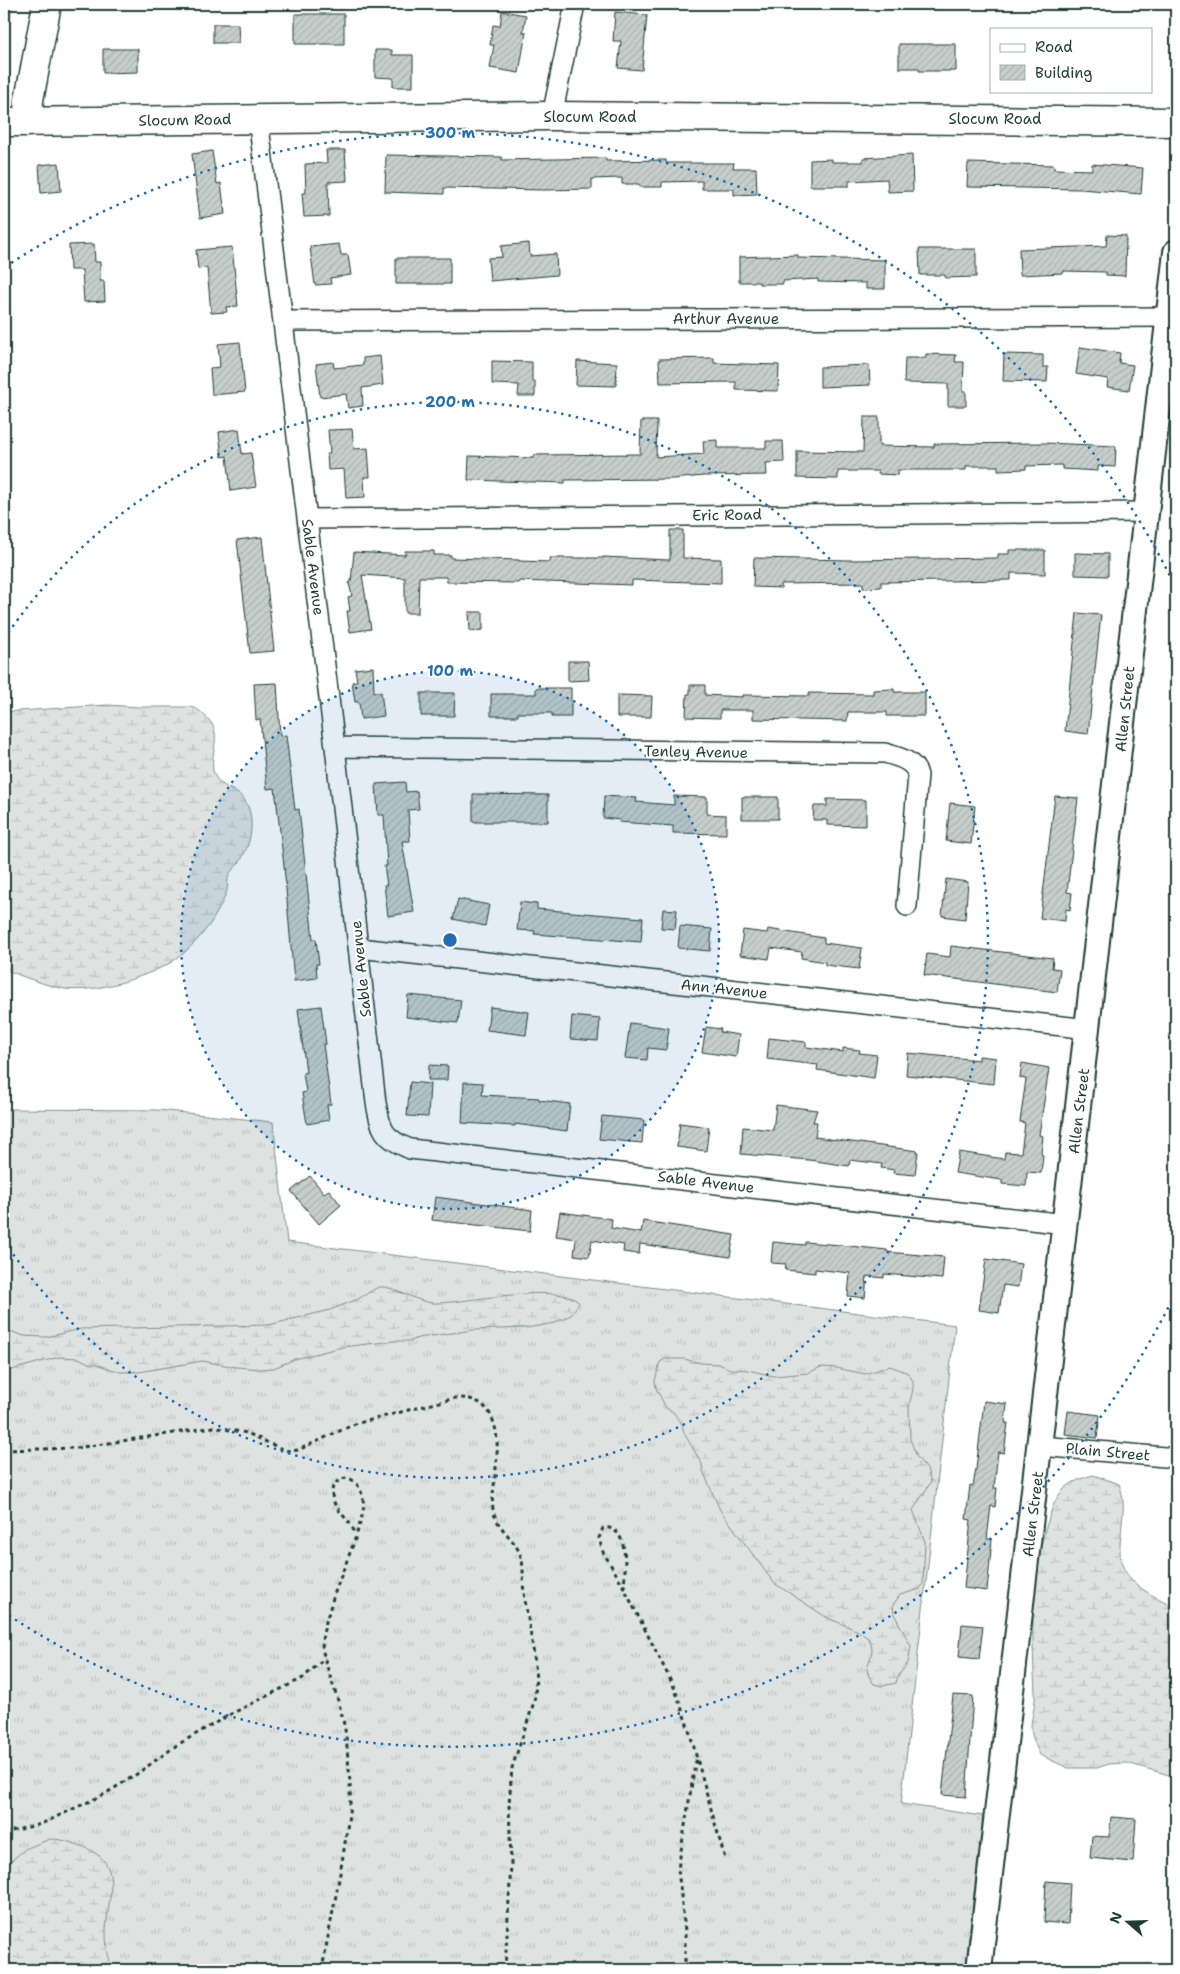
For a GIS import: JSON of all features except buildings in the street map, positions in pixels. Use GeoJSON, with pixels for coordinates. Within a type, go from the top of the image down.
{"type":"FeatureCollection","features":[{"type":"Feature","properties":{"kind":"main road"},"geometry":{"type":"LineString","coordinates":[[16,122],[29,100],[47,4]]}},
{"type":"Feature","properties":{"kind":"main road","name":"Slocum Road"},"geometry":{"type":"LineString","coordinates":[[16,122],[552,116],[1176,122]]}},
{"type":"Feature","properties":{"kind":"street"},"geometry":{"type":"LineString","coordinates":[[552,116],[575,4]]}},
{"type":"Feature","properties":{"kind":"street","name":"Sable Avenue"},"geometry":{"type":"LineString","coordinates":[[258,118],[284,321],[378,1118],[388,1138],[410,1149],[1066,1224]]}},
{"type":"Feature","properties":{"kind":"street","name":"Allen Street"},"geometry":{"type":"LineString","coordinates":[[979,1970],[1089,1029],[1176,252]]}},
{"type":"Feature","properties":{"kind":"street","name":"Arthur Avenue"},"geometry":{"type":"LineString","coordinates":[[284,321],[1168,317]]}},
{"type":"Feature","properties":{"kind":"street","name":"Eric Road"},"geometry":{"type":"LineString","coordinates":[[307,519],[1147,512]]}},
{"type":"Feature","properties":{"kind":"street","name":"Tenley Avenue"},"geometry":{"type":"LineString","coordinates":[[335,747],[885,753],[907,761],[916,770],[918,776],[907,906]]}},
{"type":"Feature","properties":{"kind":"street","name":"Ann Avenue"},"geometry":{"type":"LineString","coordinates":[[359,948],[1089,1029]]}},
{"type":"Feature","properties":{"kind":"street","name":"Plain Street"},"geometry":{"type":"LineString","coordinates":[[1040,1446],[1176,1458]]}},
{"type":"Feature","properties":{"kind":"path"},"geometry":{"type":"LineString","coordinates":[[4,1450],[76,1448],[213,1427],[247,1434],[289,1451],[298,1450],[355,1424],[455,1398],[467,1398],[477,1401],[484,1406],[496,1426],[498,1437],[492,1499],[494,1512],[500,1526],[521,1555],[536,1693],[512,1768],[509,1804],[511,1864],[504,1970]]}},
{"type":"Feature","properties":{"kind":"path"},"geometry":{"type":"LineString","coordinates":[[322,1970],[349,1812],[350,1777],[346,1736],[322,1641],[325,1624],[356,1534],[364,1503],[359,1486],[350,1479],[342,1479],[334,1486],[332,1498],[337,1508],[350,1522],[356,1534]]}},
{"type":"Feature","properties":{"kind":"path"},"geometry":{"type":"LineString","coordinates":[[624,1588],[626,1563],[622,1543],[615,1530],[609,1527],[603,1528],[600,1533],[600,1545],[675,1689],[725,1859]]}},
{"type":"Feature","properties":{"kind":"path"},"geometry":{"type":"LineString","coordinates":[[4,1833],[41,1824],[103,1795],[134,1776],[177,1745],[229,1715],[303,1678],[325,1658]]}},
{"type":"Feature","properties":{"kind":"path"},"geometry":{"type":"LineString","coordinates":[[685,1970],[685,1931],[678,1869],[696,1756]]}},
{"type":"Feature","properties":{"kind":"shaded area"},"geometry":{"type":"Polygon","coordinates":[[[4,4],[15,4],[4,55],[4,4]]]}},
{"type":"Feature","properties":{"kind":"green space"},"geometry":{"type":"Polygon","coordinates":[[[107,705],[191,707],[201,712],[214,729],[213,770],[216,778],[245,801],[249,809],[251,832],[239,863],[229,875],[226,893],[218,911],[202,934],[183,954],[159,969],[133,979],[91,989],[65,989],[4,969],[4,712],[107,705]]]}},
{"type":"Feature","properties":{"kind":"green space"},"geometry":{"type":"Polygon","coordinates":[[[4,1109],[157,1110],[273,1122],[287,1242],[955,1325],[901,1804],[983,1816],[965,1970],[4,1970],[4,1109]]]}},
{"type":"Feature","properties":{"kind":"green space"},"geometry":{"type":"Polygon","coordinates":[[[378,1287],[386,1287],[416,1299],[433,1303],[510,1295],[553,1294],[569,1297],[579,1303],[571,1315],[555,1323],[527,1328],[473,1330],[418,1338],[411,1341],[342,1347],[295,1359],[274,1368],[236,1367],[202,1361],[139,1372],[120,1372],[96,1364],[90,1364],[79,1358],[59,1357],[4,1372],[4,1329],[24,1336],[46,1337],[81,1329],[269,1325],[330,1310],[358,1299],[378,1287]]]}},
{"type":"Feature","properties":{"kind":"green space"},"geometry":{"type":"Polygon","coordinates":[[[665,1359],[684,1359],[701,1363],[719,1364],[730,1369],[748,1370],[774,1376],[808,1373],[821,1367],[865,1374],[890,1366],[908,1373],[913,1381],[909,1406],[910,1439],[917,1457],[927,1469],[931,1482],[913,1510],[925,1542],[923,1584],[920,1589],[900,1595],[893,1605],[894,1614],[911,1646],[908,1663],[898,1676],[896,1683],[882,1686],[874,1684],[867,1670],[872,1650],[868,1638],[858,1631],[826,1617],[774,1583],[720,1510],[703,1471],[702,1464],[684,1433],[682,1424],[673,1412],[666,1408],[656,1388],[655,1381],[660,1362],[665,1359]]]}},
{"type":"Feature","properties":{"kind":"green space"},"geometry":{"type":"Polygon","coordinates":[[[1093,1475],[1119,1484],[1121,1489],[1123,1507],[1120,1553],[1126,1573],[1148,1593],[1176,1607],[1176,1777],[1127,1763],[1109,1764],[1097,1768],[1068,1768],[1040,1755],[1033,1737],[1031,1726],[1035,1696],[1033,1604],[1038,1560],[1056,1499],[1066,1487],[1093,1475]]]}},
{"type":"Feature","properties":{"kind":"green space"},"geometry":{"type":"Polygon","coordinates":[[[50,1839],[67,1842],[94,1852],[107,1866],[110,1873],[111,1889],[106,1937],[113,1970],[4,1970],[4,1867],[25,1849],[50,1839]]]}}]}
